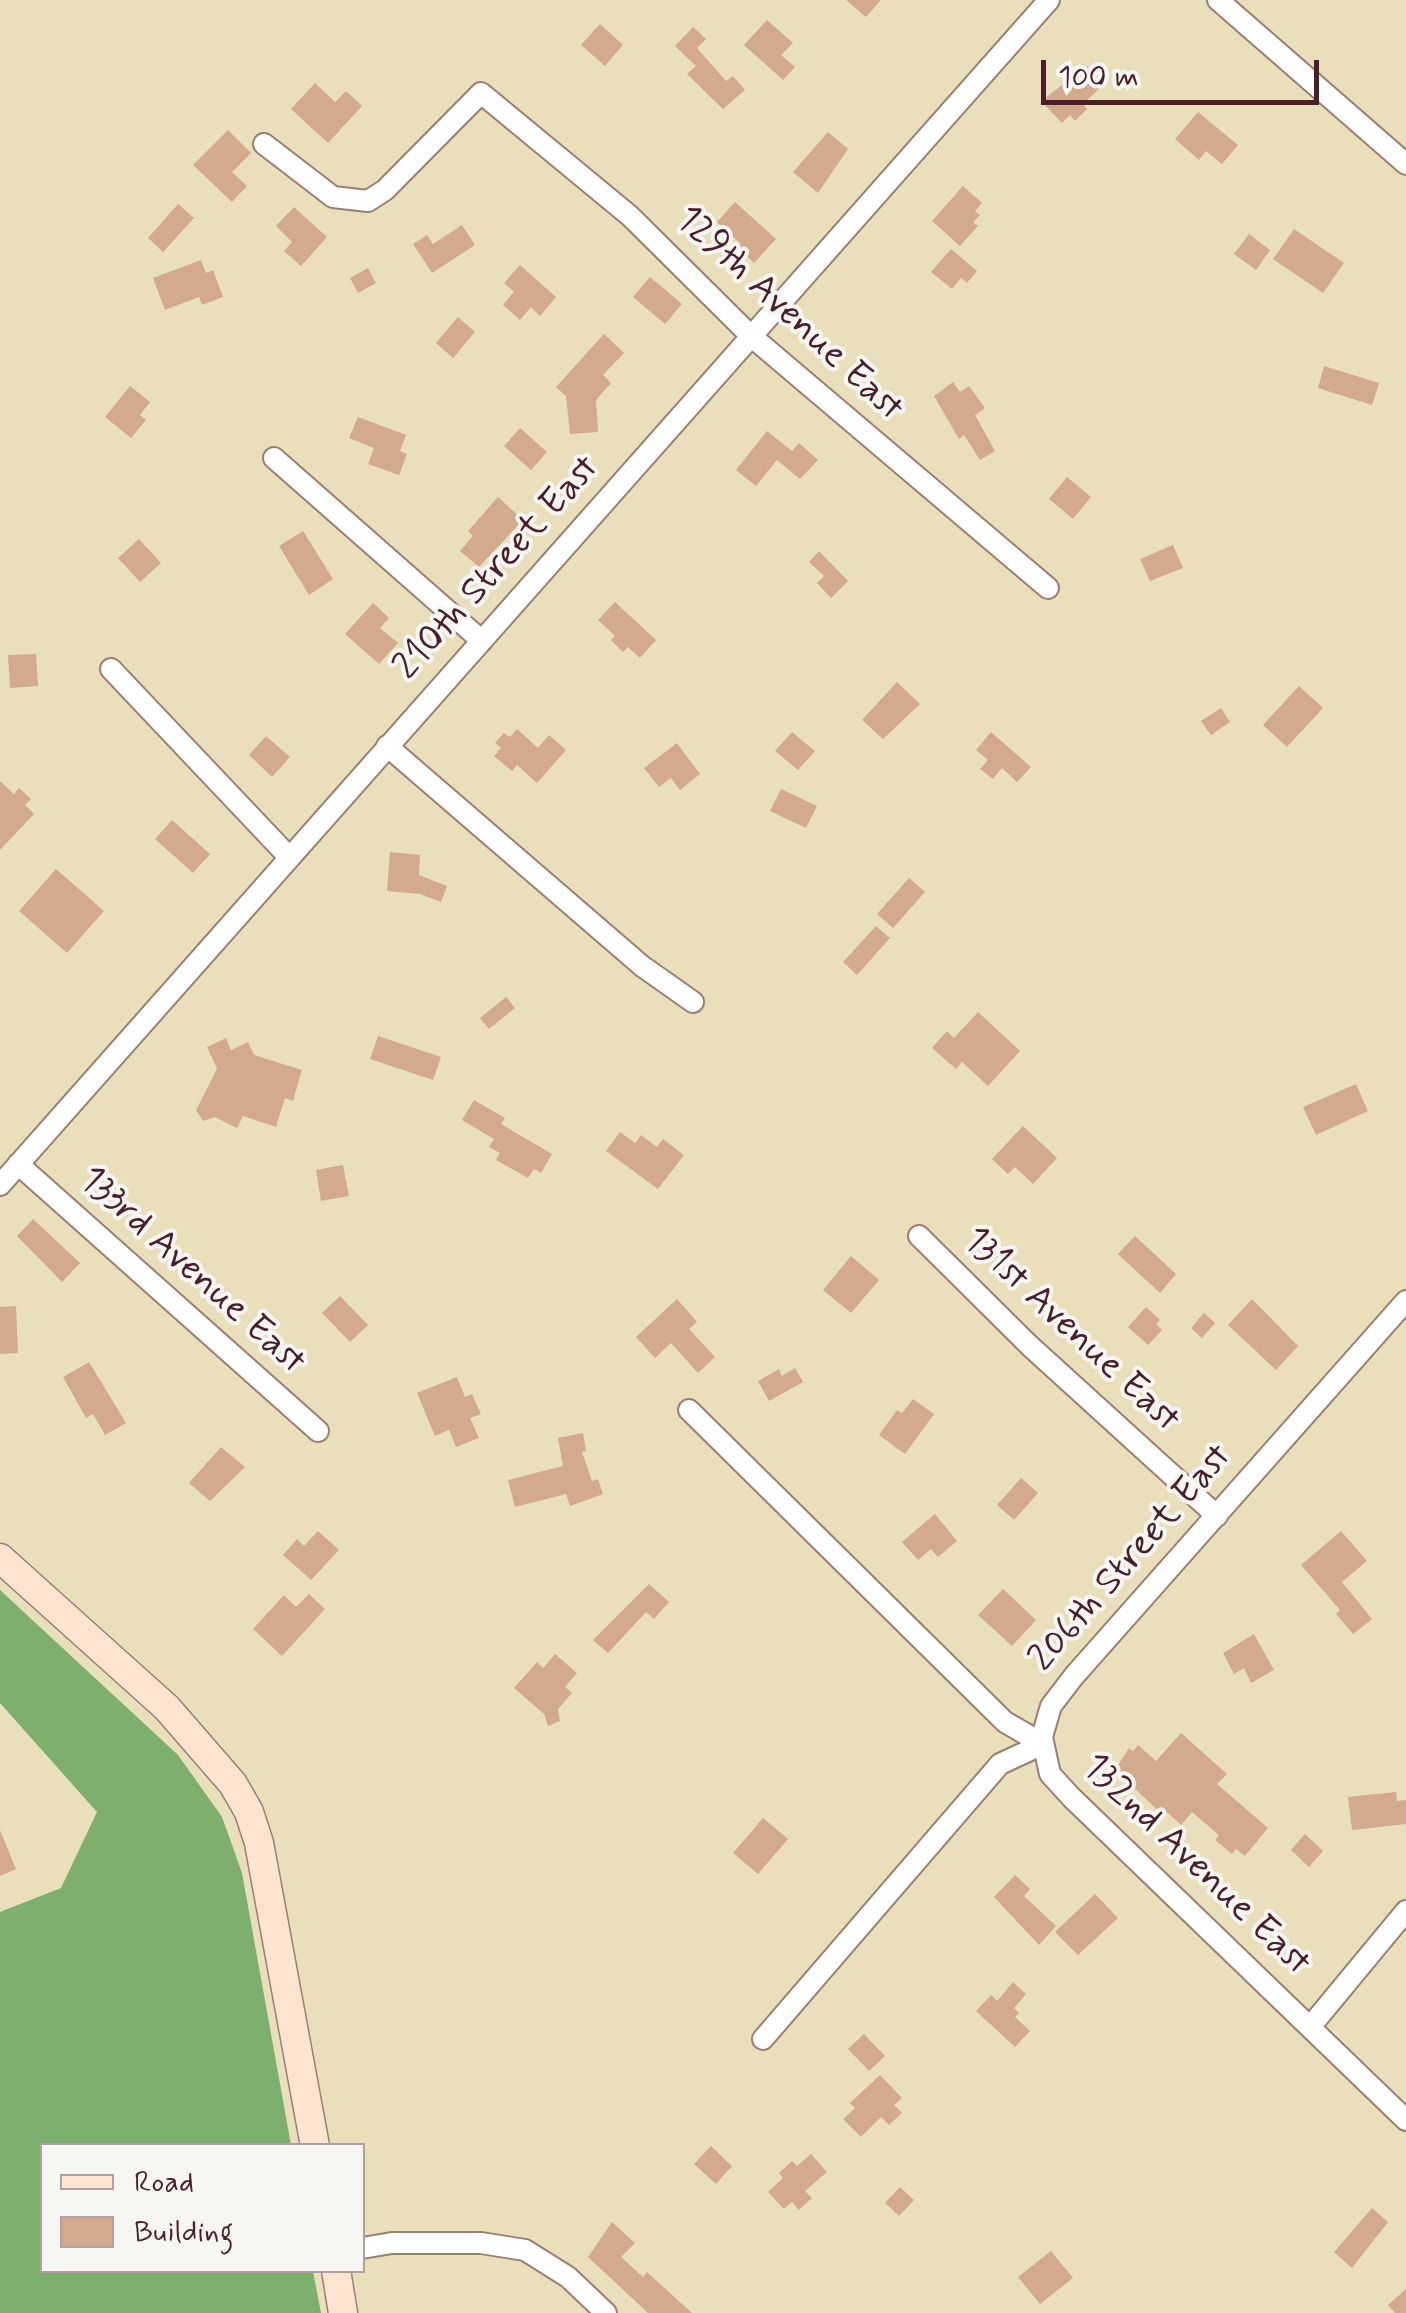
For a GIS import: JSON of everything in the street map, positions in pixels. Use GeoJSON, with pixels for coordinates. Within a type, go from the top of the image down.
{"type":"FeatureCollection","features":[{"type":"Feature","properties":{"kind":"main road"},"geometry":{"type":"LineString","coordinates":[[0,1558],[168,1708],[233,1784],[250,1812],[260,1843],[314,2143]]}},
{"type":"Feature","properties":{"kind":"main road"},"geometry":{"type":"LineString","coordinates":[[337,2273],[344,2313]]}},
{"type":"Feature","properties":{"kind":"street","name":"210th Street East"},"geometry":{"type":"LineString","coordinates":[[0,1185],[1049,0]]}},
{"type":"Feature","properties":{"kind":"street"},"geometry":{"type":"LineString","coordinates":[[1218,0],[1406,164]]}},
{"type":"Feature","properties":{"kind":"street","name":"129th Avenue East"},"geometry":{"type":"LineString","coordinates":[[264,144],[325,193],[368,202],[385,190],[481,93],[630,216],[751,336],[1048,588]]}},
{"type":"Feature","properties":{"kind":"street"},"geometry":{"type":"LineString","coordinates":[[274,458],[482,641]]}},
{"type":"Feature","properties":{"kind":"street"},"geometry":{"type":"LineString","coordinates":[[111,669],[289,857]]}},
{"type":"Feature","properties":{"kind":"street"},"geometry":{"type":"LineString","coordinates":[[387,746],[610,939],[693,1002]]}},
{"type":"Feature","properties":{"kind":"street","name":"133rd Avenue East"},"geometry":{"type":"LineString","coordinates":[[18,1164],[318,1431]]}},
{"type":"Feature","properties":{"kind":"street","name":"131st Avenue East"},"geometry":{"type":"LineString","coordinates":[[919,1236],[1030,1346],[1218,1516]]}},
{"type":"Feature","properties":{"kind":"street","name":"206th Street East"},"geometry":{"type":"LineString","coordinates":[[1044,1744],[1050,1706],[1406,1301]]}},
{"type":"Feature","properties":{"kind":"street","name":"132nd Avenue East"},"geometry":{"type":"LineString","coordinates":[[689,1410],[1005,1722],[1044,1744],[1050,1774],[1072,1798],[1406,2120]]}},
{"type":"Feature","properties":{"kind":"street"},"geometry":{"type":"LineString","coordinates":[[763,2039],[1000,1764],[1044,1744]]}},
{"type":"Feature","properties":{"kind":"street"},"geometry":{"type":"LineString","coordinates":[[1310,2027],[1406,1911]]}},
{"type":"Feature","properties":{"kind":"street"},"geometry":{"type":"LineString","coordinates":[[365,2248],[392,2243],[480,2243],[524,2250],[568,2276],[606,2313]]}},
{"type":"Feature","properties":{"kind":"green space"},"geometry":{"type":"Polygon","coordinates":[[[0,1590],[178,1755],[222,1817],[242,1873],[291,2143],[40,2143],[40,2273],[313,2273],[321,2313],[0,2313],[0,1912],[61,1888],[97,1812],[0,1703],[0,1590]]]}},
{"type":"Feature","properties":{"kind":"building"},"geometry":{"type":"Polygon","coordinates":[[[846,0],[881,0],[866,17],[846,0]]]}},
{"type":"Feature","properties":{"kind":"building"},"geometry":{"type":"Polygon","coordinates":[[[767,20],[793,43],[781,55],[795,67],[783,80],[744,45],[767,20]]]}},
{"type":"Feature","properties":{"kind":"building"},"geometry":{"type":"Polygon","coordinates":[[[600,24],[623,45],[605,66],[581,45],[600,24]]]}},
{"type":"Feature","properties":{"kind":"building"},"geometry":{"type":"Polygon","coordinates":[[[693,27],[706,39],[697,48],[726,81],[733,76],[745,90],[723,109],[687,74],[696,66],[675,46],[693,27]]]}},
{"type":"Feature","properties":{"kind":"building"},"geometry":{"type":"Polygon","coordinates":[[[1087,66],[1104,84],[1083,104],[1087,109],[1075,121],[1070,115],[1062,123],[1041,101],[1087,66]]]}},
{"type":"Feature","properties":{"kind":"building"},"geometry":{"type":"Polygon","coordinates":[[[315,83],[335,102],[346,91],[362,106],[328,143],[291,109],[315,83]]]}},
{"type":"Feature","properties":{"kind":"building"},"geometry":{"type":"Polygon","coordinates":[[[1198,112],[1238,145],[1222,164],[1206,151],[1199,160],[1175,139],[1198,112]]]}},
{"type":"Feature","properties":{"kind":"building"},"geometry":{"type":"Polygon","coordinates":[[[228,130],[251,153],[232,172],[247,186],[232,202],[193,165],[228,130]]]}},
{"type":"Feature","properties":{"kind":"building"},"geometry":{"type":"Polygon","coordinates":[[[828,132],[848,149],[818,193],[793,172],[828,132]]]}},
{"type":"Feature","properties":{"kind":"building"},"geometry":{"type":"Polygon","coordinates":[[[963,186],[982,203],[975,211],[980,215],[973,222],[978,226],[960,246],[932,221],[963,186]]]}},
{"type":"Feature","properties":{"kind":"building"},"geometry":{"type":"Polygon","coordinates":[[[735,202],[776,239],[754,263],[738,248],[741,244],[717,222],[735,202]]]}},
{"type":"Feature","properties":{"kind":"building"},"geometry":{"type":"Polygon","coordinates":[[[178,204],[194,218],[163,252],[148,238],[178,204]]]}},
{"type":"Feature","properties":{"kind":"building"},"geometry":{"type":"Polygon","coordinates":[[[294,207],[327,237],[301,266],[284,251],[292,242],[276,226],[294,207]]]}},
{"type":"Feature","properties":{"kind":"building"},"geometry":{"type":"Polygon","coordinates":[[[462,225],[475,245],[432,273],[413,244],[427,235],[433,244],[462,225]]]}},
{"type":"Feature","properties":{"kind":"building"},"geometry":{"type":"Polygon","coordinates":[[[1294,229],[1344,263],[1323,293],[1273,259],[1294,229]]]}},
{"type":"Feature","properties":{"kind":"building"},"geometry":{"type":"Polygon","coordinates":[[[1249,234],[1270,250],[1256,270],[1234,254],[1249,234]]]}},
{"type":"Feature","properties":{"kind":"building"},"geometry":{"type":"Polygon","coordinates":[[[951,249],[977,271],[967,283],[961,278],[952,289],[931,272],[951,249]]]}},
{"type":"Feature","properties":{"kind":"building"},"geometry":{"type":"Polygon","coordinates":[[[201,260],[206,273],[213,270],[223,297],[202,305],[199,297],[165,310],[153,278],[201,260]]]}},
{"type":"Feature","properties":{"kind":"building"},"geometry":{"type":"Polygon","coordinates":[[[520,265],[556,297],[540,316],[531,307],[520,320],[503,305],[514,292],[504,283],[520,265]]]}},
{"type":"Feature","properties":{"kind":"building"},"geometry":{"type":"Polygon","coordinates":[[[368,268],[376,283],[358,293],[350,278],[368,268]]]}},
{"type":"Feature","properties":{"kind":"building"},"geometry":{"type":"Polygon","coordinates":[[[650,277],[682,304],[665,324],[633,297],[650,277]]]}},
{"type":"Feature","properties":{"kind":"building"},"geometry":{"type":"Polygon","coordinates":[[[458,317],[475,332],[453,358],[436,343],[458,317]]]}},
{"type":"Feature","properties":{"kind":"building"},"geometry":{"type":"Polygon","coordinates":[[[604,334],[624,353],[603,375],[611,383],[596,400],[598,432],[570,434],[566,396],[556,387],[604,334]]]}},
{"type":"Feature","properties":{"kind":"building"},"geometry":{"type":"Polygon","coordinates":[[[1324,366],[1379,383],[1372,405],[1318,388],[1324,366]]]}},
{"type":"Feature","properties":{"kind":"building"},"geometry":{"type":"Polygon","coordinates":[[[953,382],[960,392],[969,386],[985,408],[975,415],[995,451],[980,460],[964,435],[959,439],[934,396],[953,382]]]}},
{"type":"Feature","properties":{"kind":"building"},"geometry":{"type":"Polygon","coordinates":[[[130,386],[150,402],[140,415],[146,420],[131,438],[105,417],[130,386]]]}},
{"type":"Feature","properties":{"kind":"building"},"geometry":{"type":"Polygon","coordinates":[[[358,417],[406,435],[400,451],[407,454],[399,475],[368,464],[374,448],[349,438],[358,417]]]}},
{"type":"Feature","properties":{"kind":"building"},"geometry":{"type":"Polygon","coordinates":[[[520,428],[547,452],[531,470],[504,446],[520,428]]]}},
{"type":"Feature","properties":{"kind":"building"},"geometry":{"type":"Polygon","coordinates":[[[767,431],[792,451],[799,443],[818,460],[800,479],[777,460],[756,486],[736,470],[767,431]]]}},
{"type":"Feature","properties":{"kind":"building"},"geometry":{"type":"Polygon","coordinates":[[[1067,477],[1091,497],[1073,519],[1049,499],[1067,477]]]}},
{"type":"Feature","properties":{"kind":"building"},"geometry":{"type":"Polygon","coordinates":[[[498,497],[523,520],[479,567],[460,551],[473,536],[468,531],[498,497]]]}},
{"type":"Feature","properties":{"kind":"building"},"geometry":{"type":"Polygon","coordinates":[[[303,531],[333,579],[309,595],[279,546],[303,531]]]}},
{"type":"Feature","properties":{"kind":"building"},"geometry":{"type":"Polygon","coordinates":[[[139,539],[161,563],[140,582],[118,558],[139,539]]]}},
{"type":"Feature","properties":{"kind":"building"},"geometry":{"type":"Polygon","coordinates":[[[1173,545],[1183,568],[1150,581],[1140,559],[1173,545]]]}},
{"type":"Feature","properties":{"kind":"building"},"geometry":{"type":"Polygon","coordinates":[[[819,551],[848,581],[831,598],[817,583],[824,576],[809,562],[819,551]]]}},
{"type":"Feature","properties":{"kind":"building"},"geometry":{"type":"Polygon","coordinates":[[[615,602],[656,640],[640,658],[628,647],[623,652],[611,640],[615,636],[598,620],[615,602]]]}},
{"type":"Feature","properties":{"kind":"building"},"geometry":{"type":"Polygon","coordinates":[[[373,603],[389,618],[380,628],[398,643],[379,664],[345,634],[373,603]]]}},
{"type":"Feature","properties":{"kind":"building"},"geometry":{"type":"Polygon","coordinates":[[[36,654],[38,686],[10,688],[8,655],[36,654]]]}},
{"type":"Feature","properties":{"kind":"building"},"geometry":{"type":"Polygon","coordinates":[[[897,682],[920,704],[883,739],[862,720],[897,682]]]}},
{"type":"Feature","properties":{"kind":"building"},"geometry":{"type":"Polygon","coordinates":[[[1299,686],[1323,708],[1287,747],[1263,725],[1299,686]]]}},
{"type":"Feature","properties":{"kind":"building"},"geometry":{"type":"Polygon","coordinates":[[[1221,708],[1230,722],[1211,735],[1201,721],[1221,708]]]}},
{"type":"Feature","properties":{"kind":"building"},"geometry":{"type":"Polygon","coordinates":[[[517,729],[538,748],[549,735],[566,750],[537,783],[517,765],[512,771],[494,756],[501,748],[495,743],[504,733],[510,737],[517,729]]]}},
{"type":"Feature","properties":{"kind":"building"},"geometry":{"type":"Polygon","coordinates":[[[792,732],[815,751],[798,770],[775,751],[792,732]]]}},
{"type":"Feature","properties":{"kind":"building"},"geometry":{"type":"Polygon","coordinates":[[[991,732],[1031,767],[1017,782],[1002,768],[993,779],[980,769],[988,760],[976,750],[991,732]]]}},
{"type":"Feature","properties":{"kind":"building"},"geometry":{"type":"Polygon","coordinates":[[[266,736],[290,757],[272,777],[249,755],[266,736]]]}},
{"type":"Feature","properties":{"kind":"building"},"geometry":{"type":"Polygon","coordinates":[[[677,743],[700,774],[680,790],[671,778],[659,787],[644,768],[677,743]]]}},
{"type":"Feature","properties":{"kind":"building"},"geometry":{"type":"Polygon","coordinates":[[[0,781],[14,794],[19,788],[31,799],[25,805],[34,814],[0,850],[0,781]]]}},
{"type":"Feature","properties":{"kind":"building"},"geometry":{"type":"Polygon","coordinates":[[[781,789],[817,806],[806,828],[770,811],[781,789]]]}},
{"type":"Feature","properties":{"kind":"building"},"geometry":{"type":"Polygon","coordinates":[[[172,820],[210,854],[193,873],[155,839],[172,820]]]}},
{"type":"Feature","properties":{"kind":"building"},"geometry":{"type":"Polygon","coordinates":[[[390,852],[420,855],[419,875],[447,886],[441,902],[420,894],[387,891],[390,852]]]}},
{"type":"Feature","properties":{"kind":"building"},"geometry":{"type":"Polygon","coordinates":[[[56,869],[104,911],[67,953],[19,911],[56,869]]]}},
{"type":"Feature","properties":{"kind":"building"},"geometry":{"type":"Polygon","coordinates":[[[909,878],[925,892],[893,928],[877,914],[909,878]]]}},
{"type":"Feature","properties":{"kind":"building"},"geometry":{"type":"Polygon","coordinates":[[[876,926],[890,938],[857,975],[843,962],[876,926]]]}},
{"type":"Feature","properties":{"kind":"building"},"geometry":{"type":"Polygon","coordinates":[[[506,997],[515,1008],[489,1029],[480,1018],[506,997]]]}},
{"type":"Feature","properties":{"kind":"building"},"geometry":{"type":"Polygon","coordinates":[[[978,1012],[1020,1051],[988,1086],[962,1062],[956,1069],[932,1048],[947,1031],[954,1038],[978,1012]]]}},
{"type":"Feature","properties":{"kind":"building"},"geometry":{"type":"Polygon","coordinates":[[[378,1036],[441,1057],[433,1080],[370,1059],[378,1036]]]}},
{"type":"Feature","properties":{"kind":"building"},"geometry":{"type":"Polygon","coordinates":[[[226,1038],[231,1050],[248,1042],[254,1055],[302,1070],[293,1101],[285,1098],[276,1127],[243,1116],[237,1128],[215,1117],[203,1121],[196,1110],[217,1069],[207,1047],[226,1038]]]}},
{"type":"Feature","properties":{"kind":"building"},"geometry":{"type":"Polygon","coordinates":[[[1356,1084],[1368,1111],[1316,1135],[1303,1107],[1356,1084]]]}},
{"type":"Feature","properties":{"kind":"building"},"geometry":{"type":"Polygon","coordinates":[[[474,1100],[505,1118],[501,1124],[552,1154],[541,1173],[534,1169],[528,1178],[496,1160],[500,1153],[489,1147],[494,1139],[462,1120],[474,1100]]]}},
{"type":"Feature","properties":{"kind":"building"},"geometry":{"type":"Polygon","coordinates":[[[1023,1126],[1057,1158],[1033,1184],[1015,1167],[1008,1174],[992,1159],[1023,1126]]]}},
{"type":"Feature","properties":{"kind":"building"},"geometry":{"type":"Polygon","coordinates":[[[620,1132],[635,1143],[641,1135],[657,1147],[663,1139],[684,1155],[658,1189],[606,1151],[620,1132]]]}},
{"type":"Feature","properties":{"kind":"building"},"geometry":{"type":"Polygon","coordinates":[[[343,1165],[349,1196],[321,1201],[316,1170],[343,1165]]]}},
{"type":"Feature","properties":{"kind":"building"},"geometry":{"type":"Polygon","coordinates":[[[33,1219],[80,1263],[62,1282],[17,1236],[33,1219]]]}},
{"type":"Feature","properties":{"kind":"building"},"geometry":{"type":"Polygon","coordinates":[[[1135,1236],[1176,1274],[1160,1293],[1118,1254],[1135,1236]]]}},
{"type":"Feature","properties":{"kind":"building"},"geometry":{"type":"Polygon","coordinates":[[[851,1256],[879,1280],[851,1313],[823,1290],[851,1256]]]}},
{"type":"Feature","properties":{"kind":"building"},"geometry":{"type":"Polygon","coordinates":[[[340,1296],[368,1325],[350,1342],[322,1313],[340,1296]]]}},
{"type":"Feature","properties":{"kind":"building"},"geometry":{"type":"Polygon","coordinates":[[[677,1299],[697,1322],[689,1329],[715,1357],[698,1373],[671,1343],[655,1358],[636,1337],[677,1299]]]}},
{"type":"Feature","properties":{"kind":"building"},"geometry":{"type":"Polygon","coordinates":[[[1252,1299],[1298,1346],[1276,1370],[1228,1325],[1252,1299]]]}},
{"type":"Feature","properties":{"kind":"building"},"geometry":{"type":"Polygon","coordinates":[[[16,1306],[18,1353],[0,1354],[0,1307],[16,1306]]]}},
{"type":"Feature","properties":{"kind":"building"},"geometry":{"type":"Polygon","coordinates":[[[1146,1307],[1160,1320],[1156,1324],[1162,1330],[1148,1345],[1128,1327],[1146,1307]]]}},
{"type":"Feature","properties":{"kind":"building"},"geometry":{"type":"Polygon","coordinates":[[[1204,1313],[1215,1323],[1202,1338],[1191,1328],[1204,1313]]]}},
{"type":"Feature","properties":{"kind":"building"},"geometry":{"type":"Polygon","coordinates":[[[89,1362],[126,1423],[105,1435],[93,1414],[86,1418],[63,1377],[89,1362]]]}},
{"type":"Feature","properties":{"kind":"building"},"geometry":{"type":"Polygon","coordinates":[[[795,1368],[803,1382],[769,1401],[758,1381],[779,1369],[782,1376],[795,1368]]]}},
{"type":"Feature","properties":{"kind":"building"},"geometry":{"type":"Polygon","coordinates":[[[457,1377],[465,1397],[472,1394],[481,1414],[470,1418],[479,1438],[456,1447],[449,1430],[435,1436],[417,1393],[457,1377]]]}},
{"type":"Feature","properties":{"kind":"building"},"geometry":{"type":"Polygon","coordinates":[[[913,1399],[934,1414],[905,1454],[879,1435],[897,1410],[902,1413],[913,1399]]]}},
{"type":"Feature","properties":{"kind":"building"},"geometry":{"type":"Polygon","coordinates":[[[583,1433],[586,1451],[582,1452],[592,1481],[598,1479],[603,1494],[570,1506],[566,1494],[515,1507],[508,1480],[563,1466],[558,1438],[583,1433]]]}},
{"type":"Feature","properties":{"kind":"building"},"geometry":{"type":"Polygon","coordinates":[[[221,1447],[245,1467],[210,1501],[189,1483],[221,1447]]]}},
{"type":"Feature","properties":{"kind":"building"},"geometry":{"type":"Polygon","coordinates":[[[1021,1478],[1038,1493],[1014,1520],[997,1505],[1021,1478]]]}},
{"type":"Feature","properties":{"kind":"building"},"geometry":{"type":"Polygon","coordinates":[[[935,1514],[957,1541],[938,1557],[931,1549],[918,1560],[902,1542],[935,1514]]]}},
{"type":"Feature","properties":{"kind":"building"},"geometry":{"type":"Polygon","coordinates":[[[318,1531],[339,1550],[311,1580],[283,1555],[297,1539],[304,1546],[318,1531]]]}},
{"type":"Feature","properties":{"kind":"building"},"geometry":{"type":"Polygon","coordinates":[[[1341,1531],[1367,1561],[1342,1582],[1372,1619],[1353,1634],[1336,1614],[1340,1610],[1301,1565],[1341,1531]]]}},
{"type":"Feature","properties":{"kind":"building"},"geometry":{"type":"Polygon","coordinates":[[[649,1584],[669,1602],[654,1619],[646,1612],[608,1653],[593,1640],[649,1584]]]}},
{"type":"Feature","properties":{"kind":"building"},"geometry":{"type":"Polygon","coordinates":[[[1003,1589],[1036,1620],[1012,1646],[978,1615],[1003,1589]]]}},
{"type":"Feature","properties":{"kind":"building"},"geometry":{"type":"Polygon","coordinates":[[[309,1594],[325,1609],[282,1656],[253,1629],[284,1595],[296,1607],[309,1594]]]}},
{"type":"Feature","properties":{"kind":"building"},"geometry":{"type":"Polygon","coordinates":[[[1254,1634],[1274,1670],[1251,1683],[1244,1668],[1234,1674],[1223,1653],[1254,1634]]]}},
{"type":"Feature","properties":{"kind":"building"},"geometry":{"type":"Polygon","coordinates":[[[555,1654],[577,1673],[565,1687],[572,1693],[558,1709],[560,1721],[548,1726],[544,1714],[514,1688],[537,1662],[543,1668],[555,1654]]]}},
{"type":"Feature","properties":{"kind":"building"},"geometry":{"type":"Polygon","coordinates":[[[1181,1733],[1227,1774],[1217,1784],[1268,1828],[1245,1856],[1236,1849],[1232,1854],[1215,1840],[1219,1835],[1192,1812],[1181,1825],[1167,1812],[1164,1816],[1115,1770],[1129,1748],[1133,1751],[1138,1745],[1156,1761],[1181,1733]]]}},
{"type":"Feature","properties":{"kind":"building"},"geometry":{"type":"Polygon","coordinates":[[[1396,1792],[1397,1801],[1406,1800],[1406,1824],[1352,1830],[1348,1797],[1396,1792]]]}},
{"type":"Feature","properties":{"kind":"building"},"geometry":{"type":"Polygon","coordinates":[[[763,1818],[788,1839],[758,1874],[733,1853],[763,1818]]]}},
{"type":"Feature","properties":{"kind":"building"},"geometry":{"type":"Polygon","coordinates":[[[0,1830],[16,1869],[0,1876],[0,1830]]]}},
{"type":"Feature","properties":{"kind":"building"},"geometry":{"type":"Polygon","coordinates":[[[1305,1834],[1323,1851],[1309,1867],[1291,1850],[1305,1834]]]}},
{"type":"Feature","properties":{"kind":"building"},"geometry":{"type":"Polygon","coordinates":[[[1015,1875],[1030,1889],[1024,1896],[1056,1926],[1039,1945],[994,1897],[1015,1875]]]}},
{"type":"Feature","properties":{"kind":"building"},"geometry":{"type":"Polygon","coordinates":[[[1095,1894],[1118,1918],[1078,1955],[1055,1932],[1095,1894]]]}},
{"type":"Feature","properties":{"kind":"building"},"geometry":{"type":"Polygon","coordinates":[[[1013,1982],[1026,1994],[1014,2008],[1019,2013],[1015,2017],[1030,2031],[1015,2047],[976,2011],[991,1995],[997,2001],[1013,1982]]]}},
{"type":"Feature","properties":{"kind":"building"},"geometry":{"type":"Polygon","coordinates":[[[864,2034],[885,2056],[869,2071],[848,2049],[864,2034]]]}},
{"type":"Feature","properties":{"kind":"building"},"geometry":{"type":"Polygon","coordinates":[[[880,2075],[902,2098],[894,2105],[902,2113],[889,2125],[881,2117],[861,2137],[843,2119],[855,2108],[850,2103],[880,2075]]]}},
{"type":"Feature","properties":{"kind":"building"},"geometry":{"type":"Polygon","coordinates":[[[711,2146],[732,2166],[716,2184],[694,2164],[711,2146]]]}},
{"type":"Feature","properties":{"kind":"building"},"geometry":{"type":"Polygon","coordinates":[[[811,2154],[827,2172],[805,2191],[812,2198],[799,2210],[792,2202],[784,2209],[768,2192],[783,2178],[779,2173],[792,2161],[797,2166],[811,2154]]]}},
{"type":"Feature","properties":{"kind":"building"},"geometry":{"type":"Polygon","coordinates":[[[900,2187],[914,2200],[899,2216],[885,2203],[900,2187]]]}},
{"type":"Feature","properties":{"kind":"building"},"geometry":{"type":"Polygon","coordinates":[[[1372,2208],[1388,2222],[1352,2268],[1334,2252],[1372,2208]]]}},
{"type":"Feature","properties":{"kind":"building"},"geometry":{"type":"Polygon","coordinates":[[[612,2222],[635,2243],[621,2257],[643,2277],[647,2272],[692,2313],[648,2313],[588,2257],[612,2222]]]}},
{"type":"Feature","properties":{"kind":"building"},"geometry":{"type":"Polygon","coordinates":[[[1051,2251],[1073,2278],[1040,2304],[1018,2277],[1051,2251]]]}},
{"type":"Feature","properties":{"kind":"building"},"geometry":{"type":"Polygon","coordinates":[[[1406,2289],[1406,2313],[1395,2313],[1388,2305],[1406,2289]]]}}]}
